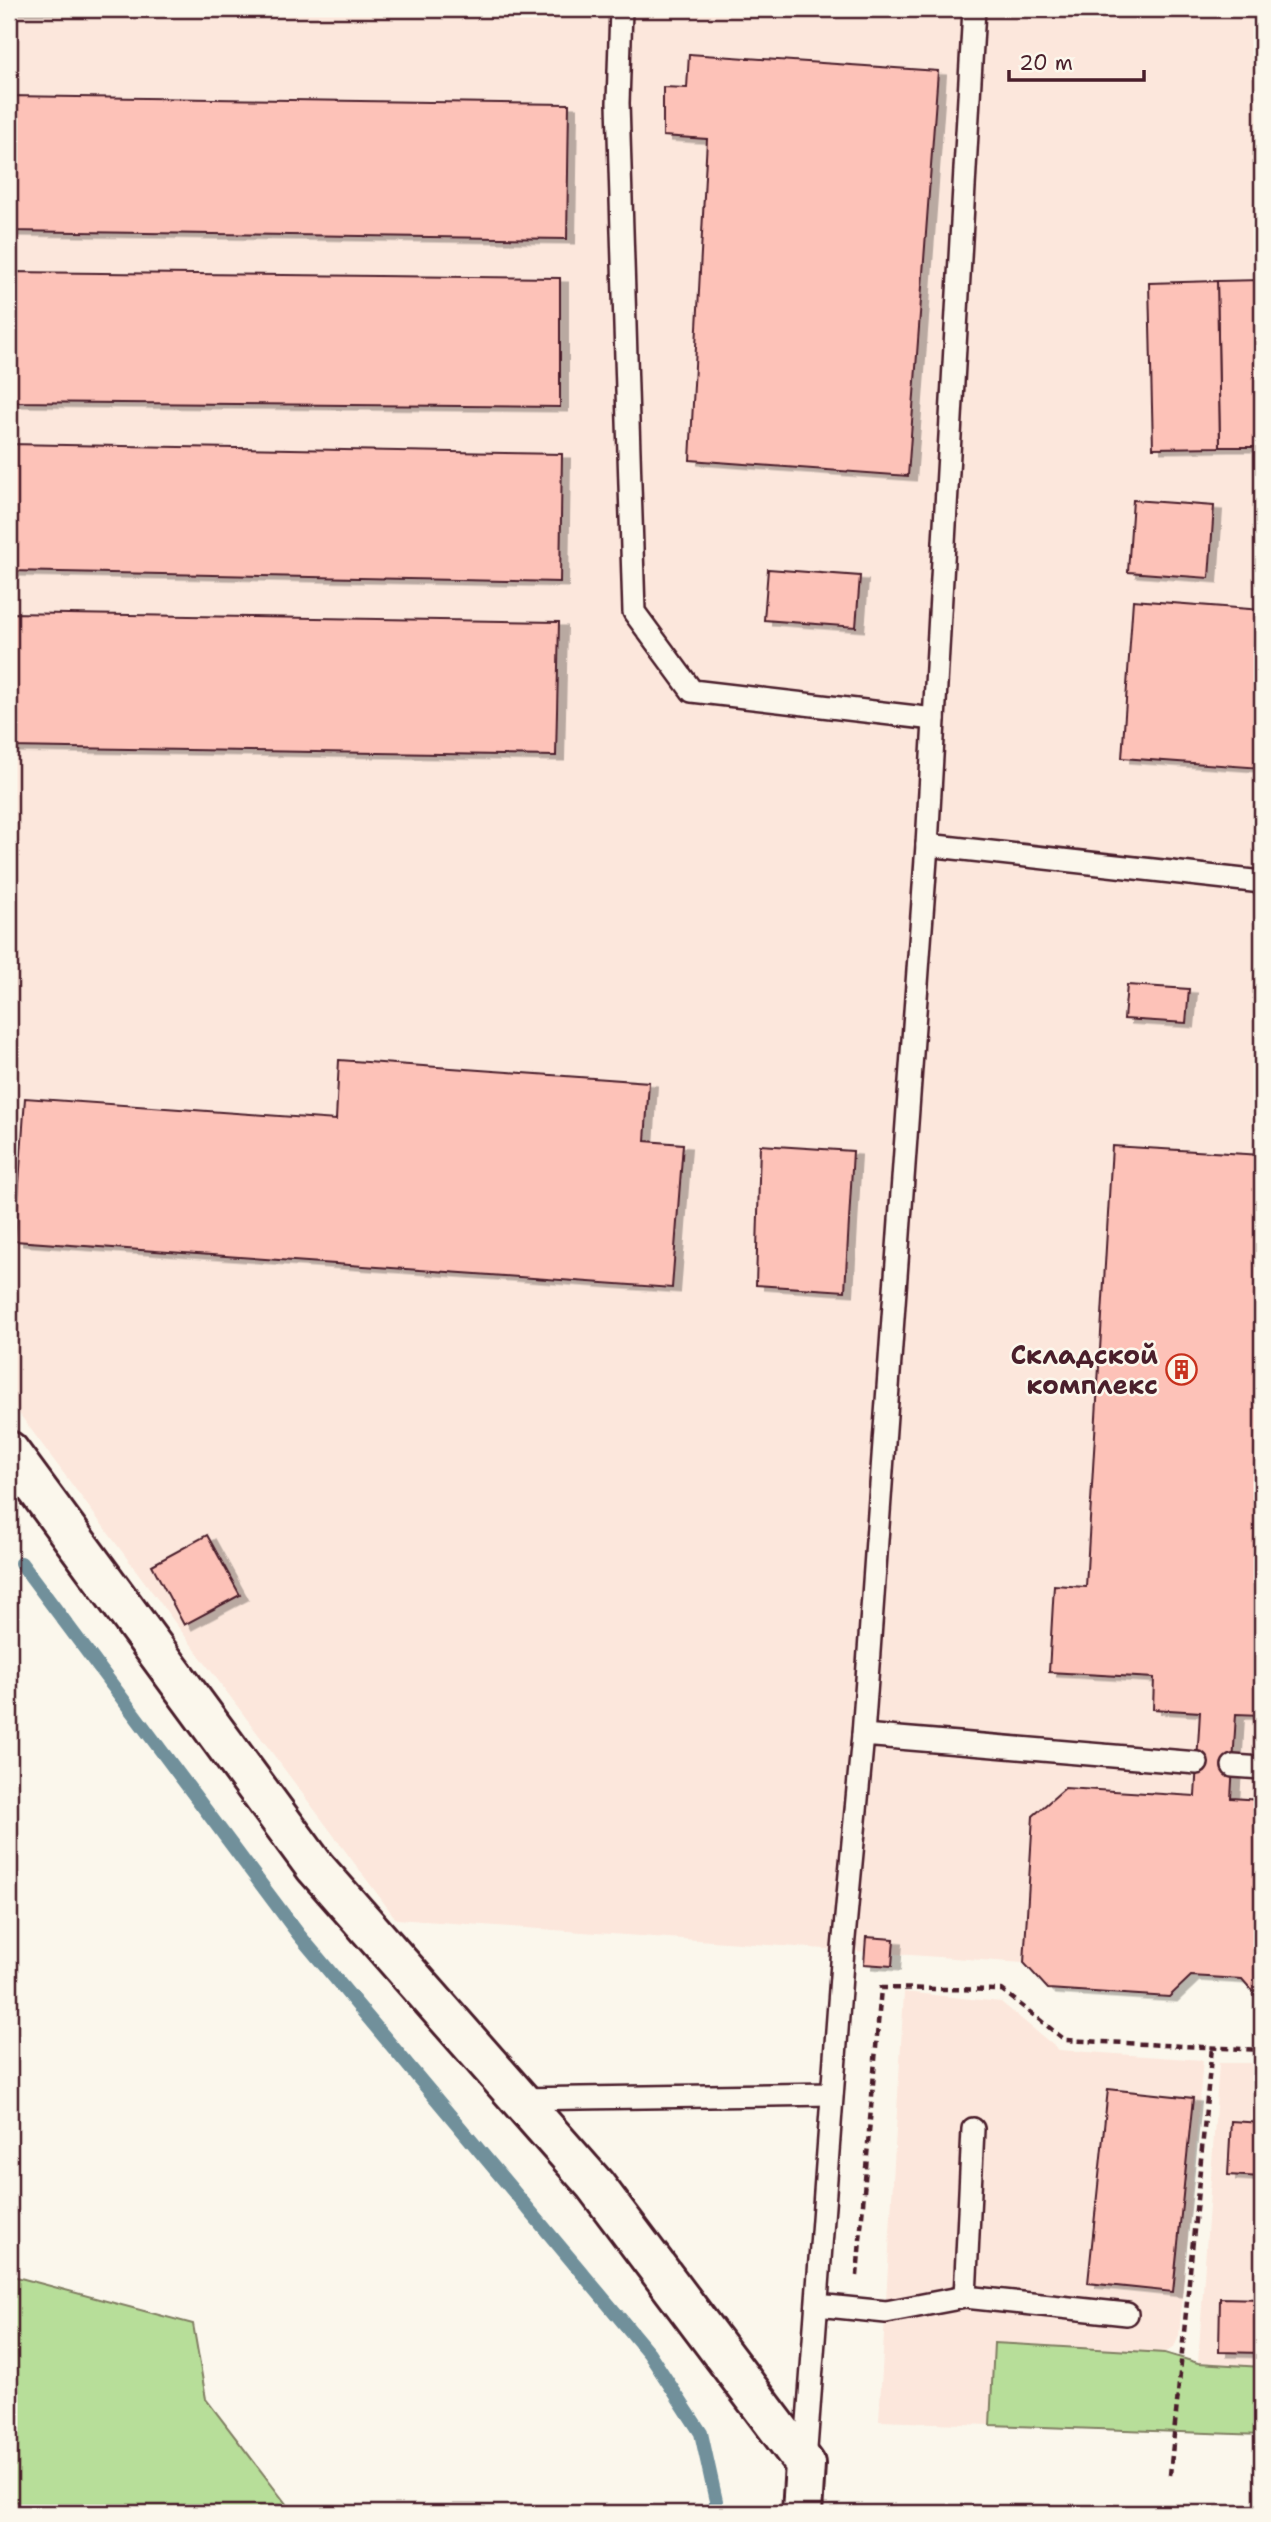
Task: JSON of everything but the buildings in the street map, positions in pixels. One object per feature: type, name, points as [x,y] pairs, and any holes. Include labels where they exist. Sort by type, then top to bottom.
[{"type":"street","points":[[12,1463],[314,1867],[595,2185],[805,2464],[802,2513]]},
{"type":"lane","points":[[621,9],[618,103],[634,612],[692,691],[934,719]]},
{"type":"lane","points":[[805,2464],[832,2094],[863,1735],[927,845],[974,9]]},
{"type":"lane","points":[[927,845],[1262,882]]},
{"type":"lane","points":[[863,1735],[1197,1763]]},
{"type":"lane","points":[[1233,1766],[1262,1768]]},
{"type":"lane","points":[[518,2099],[832,2094]]},
{"type":"lane","points":[[965,2297],[973,2129]]},
{"type":"lane","points":[[817,2305],[886,2312],[965,2297],[1127,2314]]},
{"type":"path","points":[[855,2309],[881,1987],[1002,1990],[1065,2040],[1262,2050]]},
{"type":"path","points":[[1170,2475],[1212,2047]]},
{"type":"shaded area","points":[[9,9],[1262,9],[1262,2002],[1242,1979],[1192,1977],[1169,1997],[1048,1989],[1024,1963],[396,1919],[9,1400]]},
{"type":"shaded area","points":[[904,1992],[1001,2002],[1059,2050],[1203,2060],[1179,2336],[1174,2347],[1165,2353],[994,2343],[990,2425],[879,2421]]},
{"type":"shaded area","points":[[1219,2063],[1262,2063],[1262,2367],[1198,2363]]},
{"type":"green space","points":[[9,2275],[193,2324],[206,2399],[293,2513],[9,2513]]},
{"type":"green space","points":[[994,2343],[1165,2353],[1198,2363],[1262,2367],[1262,2435],[990,2425]]},
{"type":"waterway","points":[[21,1563],[299,1935],[649,2353],[701,2433],[716,2501],[715,2513]]},
{"type":"place","name":"Складской комплекс","points":[[1181,1370]]}]
